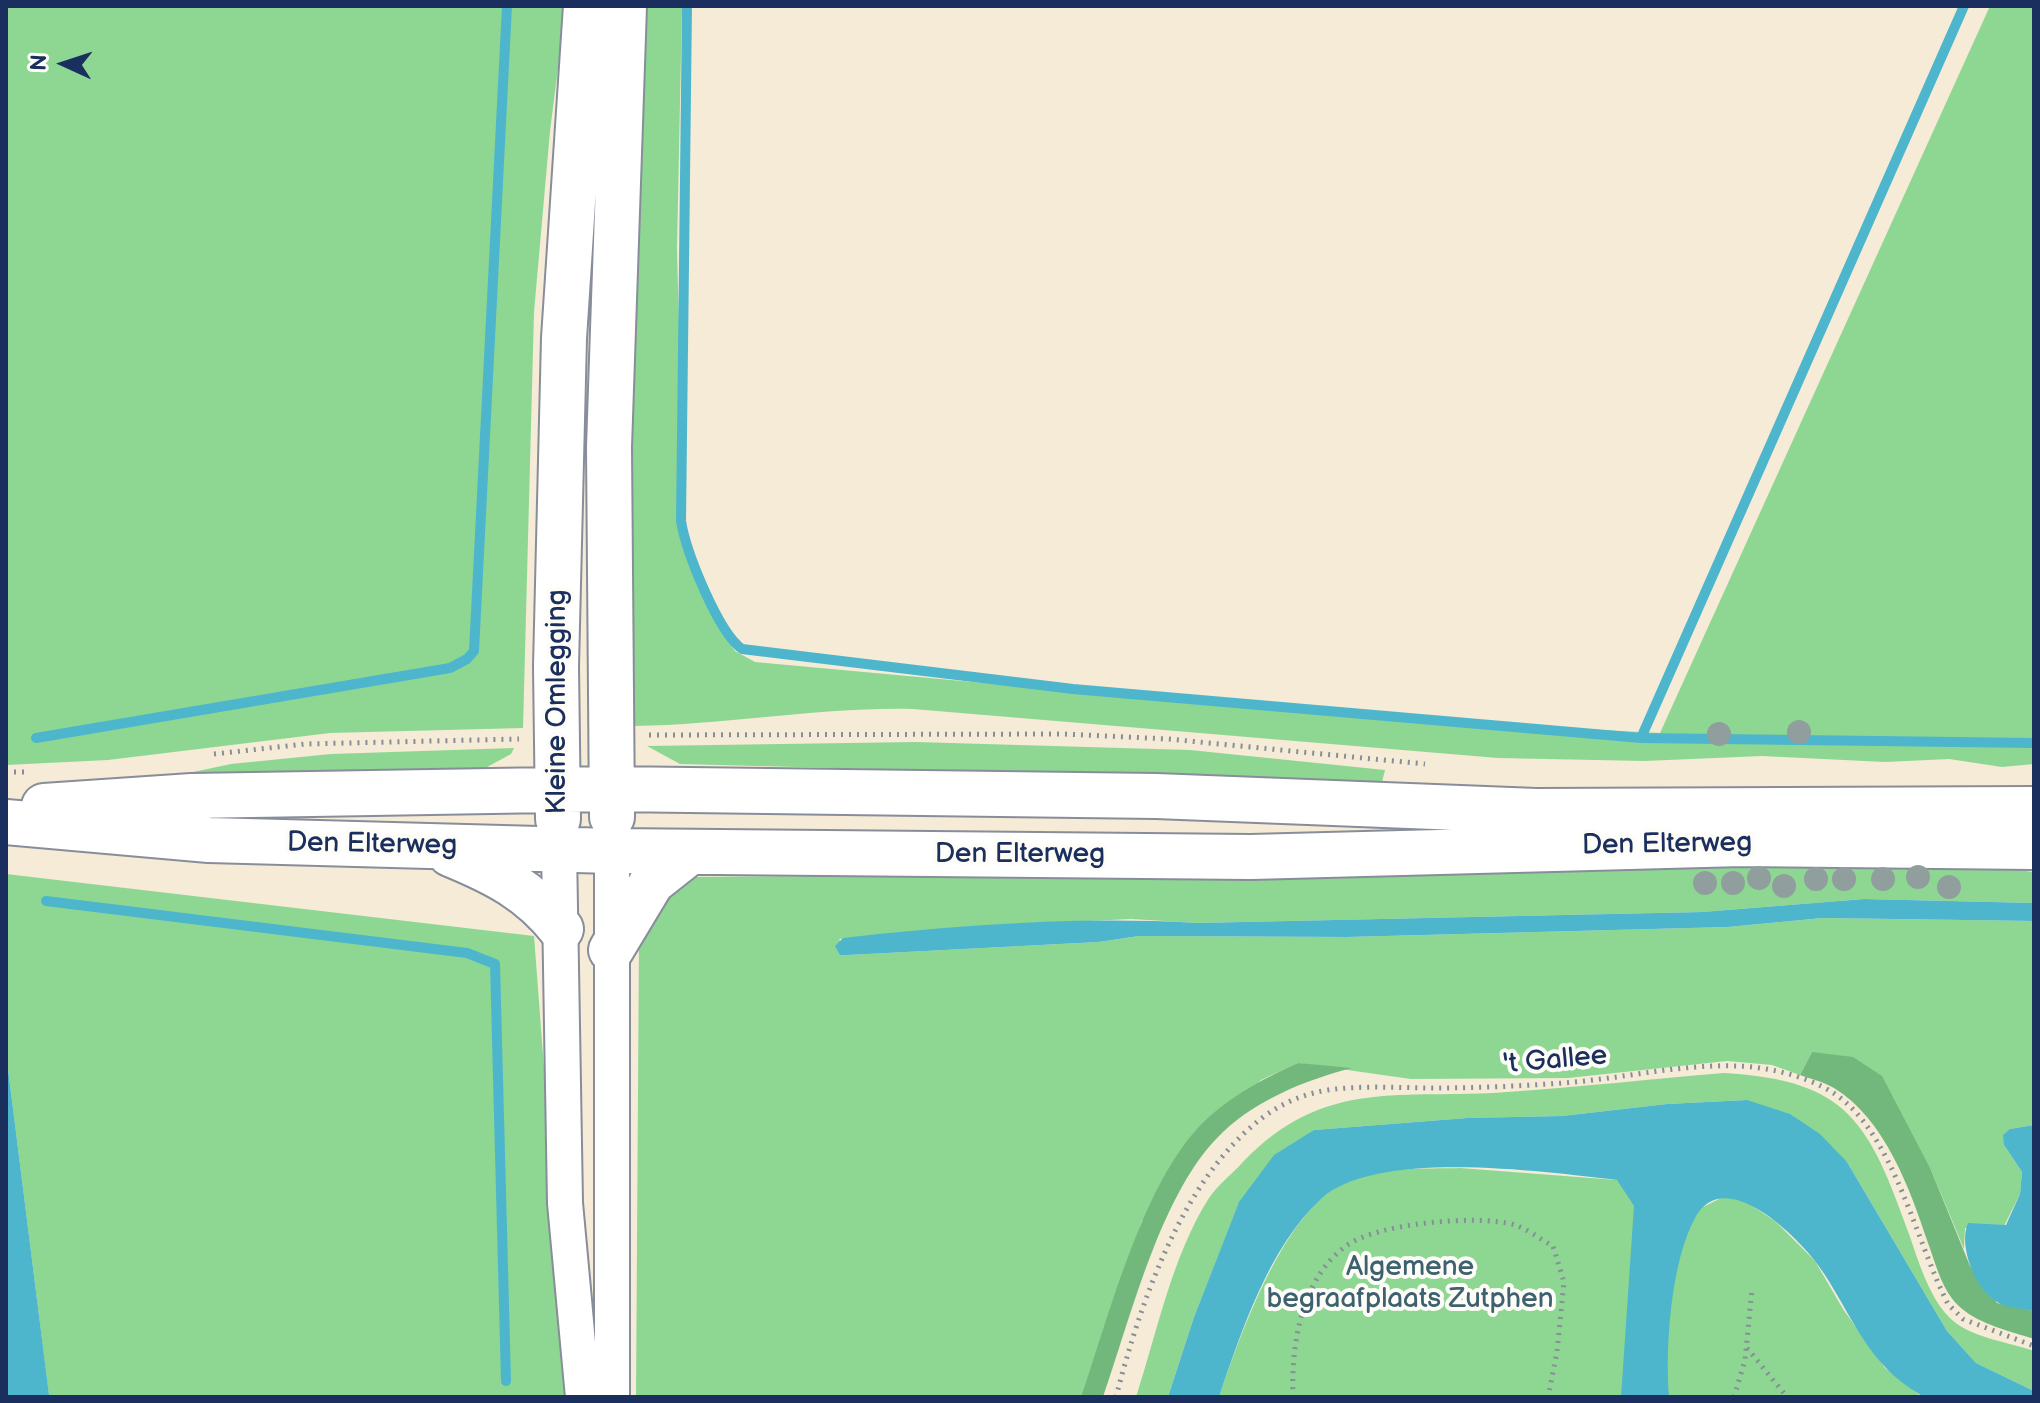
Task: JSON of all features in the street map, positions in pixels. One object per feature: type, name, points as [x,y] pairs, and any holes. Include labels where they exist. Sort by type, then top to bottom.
[{"type":"main road","name":"Kleine Omlegging","points":[[559,849],[556,706],[564,338],[586,6]]},
{"type":"main road","name":"Kleine Omlegging","points":[[612,851],[609,447],[624,6]]},
{"type":"main road","points":[[486,791],[537,741],[556,706]]},
{"type":"main road","points":[[613,735],[661,776],[690,791]]},
{"type":"main road","name":"Den Elterweg","points":[[6,810],[192,796],[611,789],[1156,796],[1536,811],[2034,809]]},
{"type":"main road","name":"Den Elterweg","points":[[6,822],[209,840],[690,852],[1251,857],[1742,844],[2034,847]]},
{"type":"main road","points":[[430,846],[521,888],[541,905],[561,929]]},
{"type":"main road","points":[[611,950],[652,882],[690,852]]},
{"type":"street","name":"Kleine Omlegging","points":[[559,849],[565,1203],[583,1397]]},
{"type":"street","name":"Kleine Omlegging","points":[[612,851],[612,1397]]},
{"type":"path","points":[[681,734],[1064,734],[1168,739],[1431,765]]},
{"type":"path","name":"'t Gallee","points":[[1116,1397],[1130,1341],[1149,1290],[1199,1190],[1224,1154],[1279,1106],[1302,1095],[1346,1088],[1566,1083],[1736,1066],[1768,1070],[1816,1084],[1834,1093],[1854,1110],[1876,1141],[1897,1183],[1948,1304],[1976,1325],[2034,1346]]},
{"type":"path","points":[[1293,1397],[1299,1321],[1317,1279],[1347,1245],[1402,1226],[1455,1220],[1515,1225],[1553,1246],[1564,1282],[1557,1352],[1548,1397]]},
{"type":"path","points":[[1734,1397],[1747,1347],[1752,1289]]},
{"type":"path","points":[[1747,1347],[1787,1397]]},
{"type":"green space","points":[[6,6],[566,6],[550,131],[534,312],[523,728],[330,733],[108,760],[6,765]]},
{"type":"green space","points":[[631,6],[682,6],[677,248],[684,531],[726,638],[735,651],[755,662],[1365,718],[1660,733],[1990,6],[2034,6],[2034,764],[2002,767],[1949,759],[1885,762],[1762,756],[1644,761],[1498,758],[913,709],[634,726],[622,702]]},
{"type":"green space","points":[[916,742],[1190,750],[1385,770],[1382,782],[680,764],[647,746]]},
{"type":"green space","points":[[514,748],[511,754],[469,777],[108,790],[231,764],[331,754]]},
{"type":"green space","points":[[1867,852],[2034,872],[2034,903],[1864,899],[1702,912],[1197,923],[1131,919],[1005,925],[839,939],[848,955],[1099,942],[1139,936],[1347,937],[1728,927],[1823,918],[2034,921],[2034,1125],[2010,1129],[2004,1145],[2022,1172],[2020,1194],[2003,1228],[1965,1228],[1964,1249],[1931,1170],[1812,1052],[1800,1075],[1772,1065],[1727,1061],[1568,1078],[1411,1079],[1298,1063],[1261,1080],[1142,1221],[1081,1397],[636,1397],[639,941],[646,920],[687,877],[929,875]]},
{"type":"green space","points":[[6,874],[534,936],[569,1397],[49,1396],[6,1053]]},
{"type":"green space","points":[[1812,1052],[1853,1057],[1882,1076],[1931,1170],[1970,1266],[1997,1303],[2034,1311],[2034,1339],[1977,1319],[1954,1301],[1940,1277],[1904,1178],[1881,1136],[1852,1101],[1830,1086],[1800,1075]]},
{"type":"green space","points":[[1298,1063],[1352,1068],[1317,1078],[1267,1100],[1223,1132],[1201,1157],[1182,1187],[1150,1257],[1103,1397],[1081,1397],[1117,1287],[1166,1173],[1187,1141],[1210,1116],[1252,1086]]},
{"type":"green space","points":[[1724,1073],[1766,1077],[1800,1086],[1827,1098],[1848,1114],[1866,1136],[1881,1163],[1925,1278],[1942,1309],[1966,1329],[2034,1351],[2034,1391],[1976,1363],[1947,1331],[1847,1162],[1747,1100],[1667,1104],[1562,1116],[1467,1118],[1314,1130],[1239,1203],[1194,1317],[1168,1397],[1136,1397],[1175,1270],[1209,1198],[1273,1135],[1304,1116],[1335,1104],[1366,1098],[1507,1092]]},
{"type":"green space","name":"Algemene begraafplaats Zutphen","points":[[1460,1168],[1617,1180],[1699,1209],[1721,1198],[1740,1198],[1775,1221],[1815,1261],[1843,1309],[1885,1368],[1922,1397],[1219,1397],[1268,1275],[1305,1216],[1327,1194],[1350,1180],[1376,1173]]},
{"type":"water","points":[[1864,899],[2034,903],[2034,921],[1823,918],[1728,927],[1347,937],[1139,936],[1099,942],[848,955],[840,955],[835,946],[843,938],[1020,923],[1197,923],[1702,912]]},
{"type":"water","points":[[6,1053],[49,1395],[51,1397],[6,1397]]},
{"type":"water","points":[[1747,1100],[1790,1114],[1820,1134],[1847,1162],[1947,1331],[1976,1363],[2034,1391],[2034,1397],[1955,1398],[1919,1394],[1893,1375],[1875,1356],[1815,1261],[1791,1235],[1758,1209],[1723,1198],[1708,1203],[1695,1218],[1680,1258],[1669,1330],[1669,1397],[1621,1397],[1634,1206],[1617,1180],[1463,1167],[1380,1173],[1346,1183],[1321,1199],[1286,1241],[1272,1266],[1247,1318],[1219,1397],[1168,1397],[1194,1317],[1239,1202],[1274,1155],[1314,1130],[1467,1118],[1562,1116],[1667,1104]]},
{"type":"water","points":[[2034,1125],[2034,1311],[2005,1306],[1982,1288],[1970,1266],[1965,1232],[1968,1223],[2006,1225],[2020,1194],[2022,1172],[2004,1145],[2003,1135],[2010,1129]]},
{"type":"waterway","points":[[36,738],[450,668],[467,659],[474,651],[507,6]]},
{"type":"waterway","points":[[687,6],[681,521],[689,552],[713,609],[742,649],[1073,689],[1641,738],[2034,743]]},
{"type":"waterway","points":[[1641,738],[1964,6]]},
{"type":"waterway","points":[[46,901],[467,953],[495,964],[506,1381]]}]
